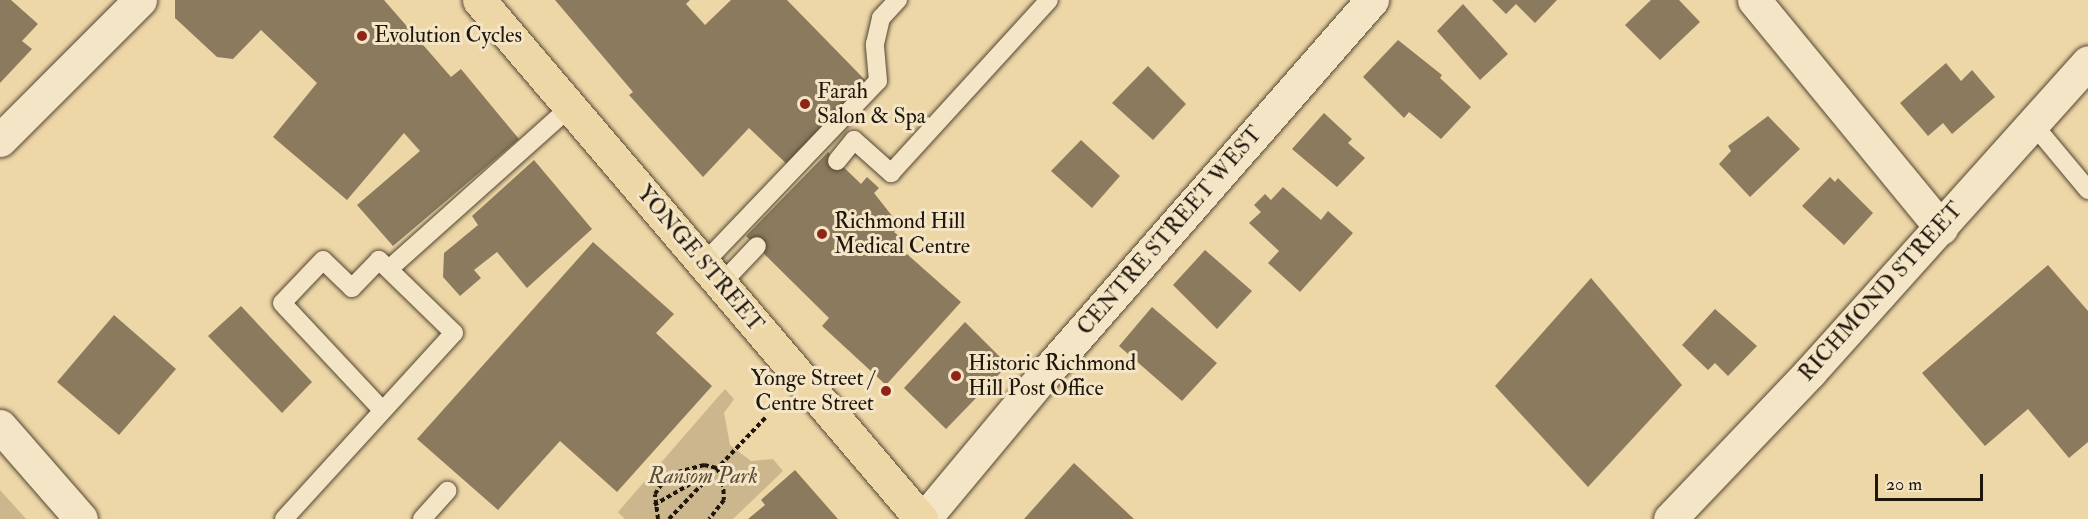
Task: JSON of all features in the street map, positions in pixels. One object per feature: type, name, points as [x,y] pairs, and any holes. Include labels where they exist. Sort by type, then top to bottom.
[{"type":"main road","name":"YONGE STREET","points":[[479,0],[923,519]]},
{"type":"street","points":[[0,140],[140,0]]},
{"type":"street","name":"CENTRE STREET WEST","points":[[923,519],[1048,370],[1372,0]]},
{"type":"street","points":[[1754,0],[1941,228]]},
{"type":"street","name":"RICHMOND STREET","points":[[1670,519],[1941,228],[2088,62]]},
{"type":"street","points":[[0,426],[81,519]]},
{"type":"lane","points":[[712,274],[878,81],[874,44],[881,18],[898,0]]},
{"type":"lane","points":[[837,161],[854,140],[891,173],[1049,0]]},
{"type":"lane","points":[[389,269],[570,106]]},
{"type":"lane","points":[[2033,124],[2088,190]]},
{"type":"lane","points":[[712,274],[757,246]]},
{"type":"lane","points":[[284,519],[454,333],[379,260],[352,288],[323,260],[282,303],[382,410]]},
{"type":"lane","points":[[422,519],[447,491]]},
{"type":"path","points":[[669,519],[766,417]]},
{"type":"path","points":[[658,519],[654,505],[661,485],[678,472],[704,465],[717,468]]},
{"type":"path","points":[[654,505],[717,468]]},
{"type":"path","points":[[709,519],[724,500],[717,468]]},
{"type":"green space","name":"Ransom Park","points":[[725,389],[734,399],[724,413],[730,445],[751,461],[773,459],[783,471],[733,519],[625,519],[618,512]]},
{"type":"green space","points":[[0,490],[26,519],[0,519]]},
{"type":"building","points":[[0,0],[11,0],[38,24],[22,41],[32,49],[0,83]]},
{"type":"building","points":[[175,0],[384,0],[451,77],[461,69],[519,139],[393,246],[357,205],[420,151],[404,133],[347,200],[273,137],[317,83],[261,30],[233,59],[217,57],[175,18]]},
{"type":"building","points":[[555,0],[690,0],[686,4],[705,25],[731,0],[787,0],[869,84],[791,168],[749,128],[703,177],[629,95],[633,92]]},
{"type":"building","points":[[1492,0],[1557,0],[1535,23],[1516,4],[1506,14]]},
{"type":"building","points":[[1651,0],[1679,0],[1700,22],[1660,60],[1625,25]]},
{"type":"building","points":[[1463,4],[1508,54],[1480,80],[1437,31]]},
{"type":"building","points":[[1398,40],[1442,75],[1440,78],[1471,107],[1441,139],[1409,112],[1404,118],[1363,77]]},
{"type":"building","points":[[1946,63],[1961,81],[1972,70],[1995,97],[1952,134],[1943,123],[1928,136],[1900,103]]},
{"type":"building","points":[[1148,66],[1186,104],[1153,140],[1112,103]]},
{"type":"building","points":[[1324,113],[1352,139],[1348,143],[1365,158],[1337,187],[1292,149]]},
{"type":"building","points":[[1768,116],[1800,149],[1750,197],[1719,164],[1731,151],[1728,146]]},
{"type":"building","points":[[1081,140],[1120,176],[1092,208],[1051,171]]},
{"type":"building","points":[[828,152],[861,184],[867,177],[879,188],[874,193],[900,226],[894,232],[905,241],[899,247],[961,302],[886,385],[822,326],[829,318],[746,236]]},
{"type":"building","points":[[534,160],[592,229],[527,288],[497,252],[474,270],[481,278],[460,296],[443,277],[444,253],[478,225],[472,216]]},
{"type":"building","points":[[1830,177],[1835,182],[1838,178],[1873,213],[1844,245],[1802,206]]},
{"type":"building","points":[[1283,187],[1321,220],[1328,211],[1353,233],[1300,292],[1268,263],[1279,251],[1249,223],[1261,212],[1254,205],[1265,194],[1271,200]]},
{"type":"building","points":[[593,242],[674,314],[656,333],[712,386],[617,492],[560,441],[498,510],[417,439]]},
{"type":"building","points":[[1205,250],[1252,291],[1217,329],[1173,285]]},
{"type":"building","points":[[2048,265],[2088,311],[2088,442],[2069,458],[2028,409],[1985,446],[1922,373]]},
{"type":"building","points":[[1591,278],[1682,385],[1588,487],[1495,386]]},
{"type":"building","points":[[241,306],[312,382],[282,413],[208,336]]},
{"type":"building","points":[[1152,307],[1217,363],[1182,401],[1119,346]]},
{"type":"building","points":[[1715,309],[1757,346],[1728,376],[1715,363],[1708,370],[1682,345]]},
{"type":"building","points":[[114,315],[176,369],[119,435],[57,382]]},
{"type":"building","name":"Historic Richmond Hill Post Office","points":[[965,322],[1008,365],[946,429],[904,388]]},
{"type":"building","points":[[1074,463],[1134,519],[1024,519]]},
{"type":"building","points":[[795,470],[838,519],[748,519],[765,505],[761,500]]},
{"type":"place","name":"Evolution Cycles","points":[[362,36]]},
{"type":"place","name":"Farah Salon & Spa","points":[[805,104]]},
{"type":"place","name":"Richmond Hill Medical Centre","points":[[822,234]]},
{"type":"place","name":"Historic Richmond Hill Post Office","points":[[956,376]]},
{"type":"place","name":"Yonge Street / Centre Street","points":[[886,391]]}]
